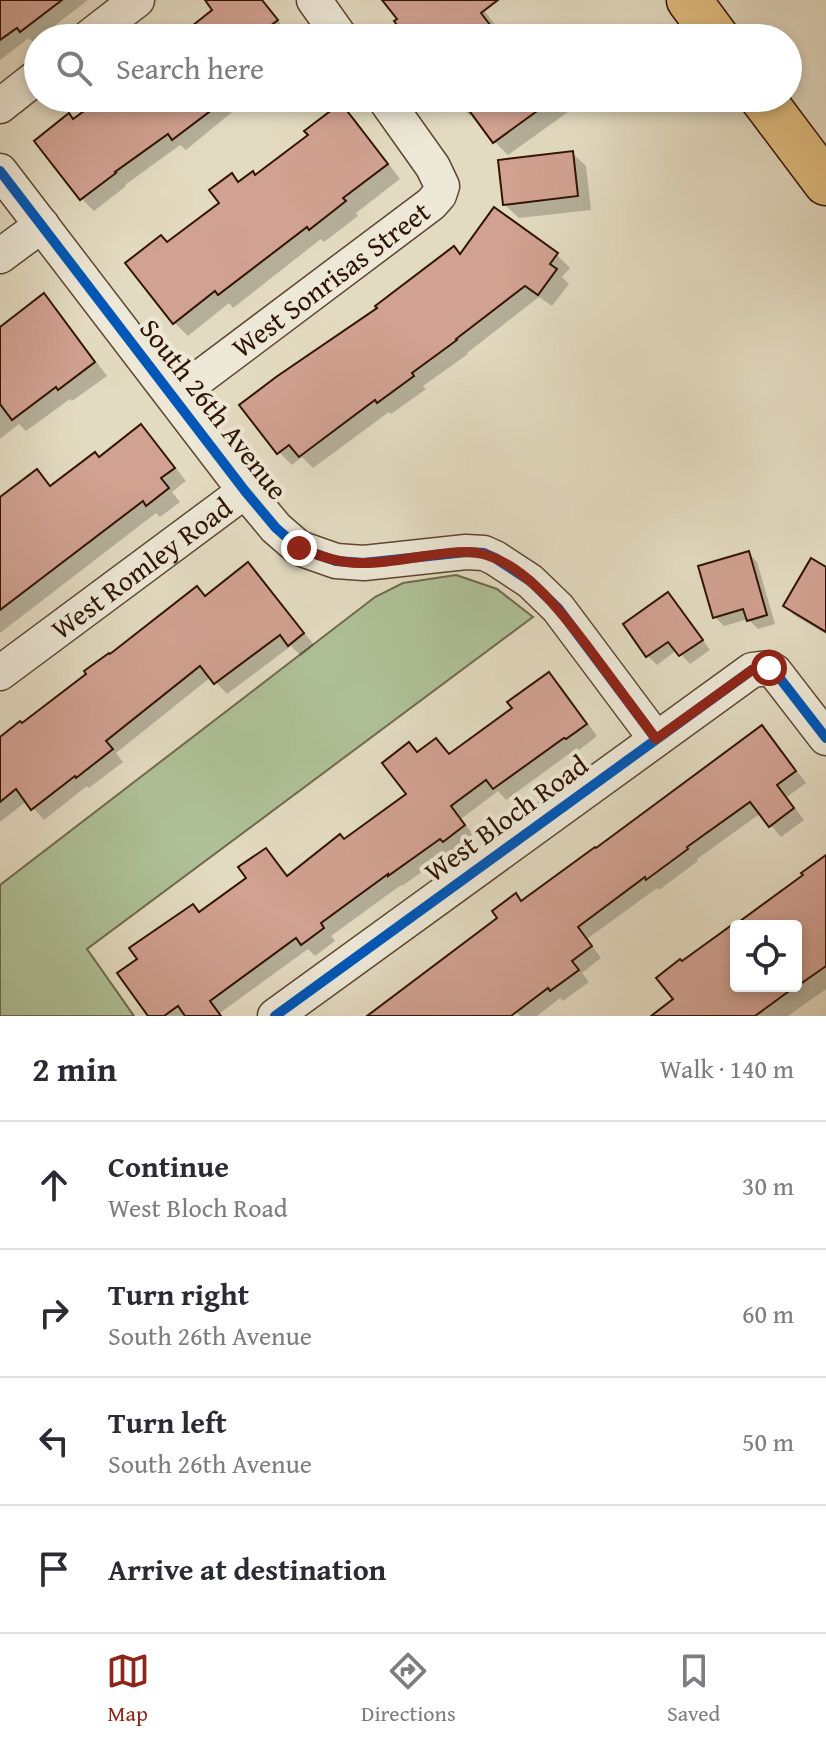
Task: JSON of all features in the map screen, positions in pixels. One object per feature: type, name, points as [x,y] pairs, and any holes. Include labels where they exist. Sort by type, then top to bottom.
[{"type":"main road","points":[[689,0],[707,24]]},
{"type":"main road","points":[[773,112],[826,183]]},
{"type":"street","points":[[106,24],[137,0]]},
{"type":"street","points":[[314,0],[331,24]]},
{"type":"street","points":[[0,106],[24,87]]},
{"type":"street","name":"West Sonrisas Street","points":[[174,397],[439,195],[442,186],[433,167],[394,112]]},
{"type":"street","name":"South 26th Avenue","points":[[0,171],[245,491],[276,528],[299,548],[336,561],[364,563],[466,552],[484,553],[495,558],[530,581],[558,608],[656,739]]},
{"type":"street","points":[[0,256],[42,225]]},
{"type":"street","name":"West Romley Road","points":[[0,673],[245,491]]},
{"type":"street","name":"West Bloch Road","points":[[275,1016],[752,670],[769,668],[782,678],[826,738]]},
{"type":"green space","points":[[456,575],[497,589],[533,617],[87,949],[134,1016],[0,1016],[0,885],[375,597],[403,583]]},
{"type":"building","points":[[0,0],[62,0],[30,24],[24,24],[20,32],[17,28],[0,40]]},
{"type":"building","points":[[205,0],[262,0],[278,20],[273,24],[194,24],[212,10]]},
{"type":"building","points":[[382,0],[498,0],[481,13],[489,24],[396,24],[394,21],[397,19]]},
{"type":"building","points":[[83,112],[209,112],[172,140],[168,134],[80,200],[34,141],[69,113],[73,119]]},
{"type":"building","points":[[329,112],[348,112],[388,164],[343,198],[346,201],[309,230],[307,227],[218,295],[215,291],[173,324],[125,263],[161,235],[167,242],[219,203],[209,190],[232,173],[238,182],[253,171],[255,175],[308,135],[304,131]]},
{"type":"building","points":[[470,112],[536,112],[493,143]]},
{"type":"building","points":[[573,151],[578,196],[503,205],[498,160]]},
{"type":"building","points":[[494,207],[558,253],[550,264],[557,269],[538,295],[525,286],[412,373],[414,376],[377,403],[375,400],[299,457],[289,445],[277,454],[239,405],[377,308],[375,306],[454,246],[460,254]]},
{"type":"building","points":[[44,293],[95,362],[12,420],[0,404],[0,327]]},
{"type":"building","points":[[141,424],[175,468],[161,478],[169,488],[146,506],[143,501],[0,610],[0,497],[37,469],[50,486],[95,452],[99,457]]},
{"type":"building","points":[[749,551],[767,615],[747,621],[743,609],[713,618],[698,566]]},
{"type":"building","points":[[811,558],[826,567],[826,632],[783,606]]},
{"type":"building","points":[[248,562],[304,633],[288,646],[280,635],[214,684],[200,666],[106,741],[113,749],[31,810],[16,789],[0,802],[0,737],[197,586],[205,596]]},
{"type":"building","points":[[668,592],[703,640],[679,656],[668,642],[646,657],[623,624]]},
{"type":"building","points":[[549,672],[587,724],[493,789],[486,780],[451,806],[465,825],[443,842],[440,839],[388,874],[321,923],[324,928],[301,945],[296,938],[210,1001],[221,1016],[185,1016],[178,1006],[164,1016],[148,1016],[117,973],[137,959],[129,948],[193,904],[199,912],[246,878],[238,867],[266,848],[287,876],[340,834],[344,839],[406,794],[382,763],[409,742],[417,752],[436,738],[449,754],[512,708],[507,702]]},
{"type":"building","points":[[762,725],[796,771],[777,785],[794,808],[769,827],[750,802],[578,927],[592,946],[572,961],[579,970],[550,991],[548,988],[511,1016],[367,1016],[497,918],[492,911],[516,893],[521,901]]},
{"type":"building","points":[[826,855],[826,966],[802,983],[802,920],[741,920]]},
{"type":"building","points":[[730,926],[730,992],[788,992],[755,1016],[651,1016],[673,999],[656,978],[680,959],[682,961]]},
{"type":"cycle path","points":[[0,171],[245,491],[276,528],[299,548],[336,561],[364,563],[466,552],[484,553],[495,558],[530,581],[558,608],[656,739]]},
{"type":"cycle path","points":[[275,1016],[752,670],[769,668],[775,672],[826,738]]},
{"type":"route","points":[[299,548],[336,561],[364,563],[466,552],[484,553],[495,558],[530,581],[558,608],[656,739],[752,670],[769,668]]}]
